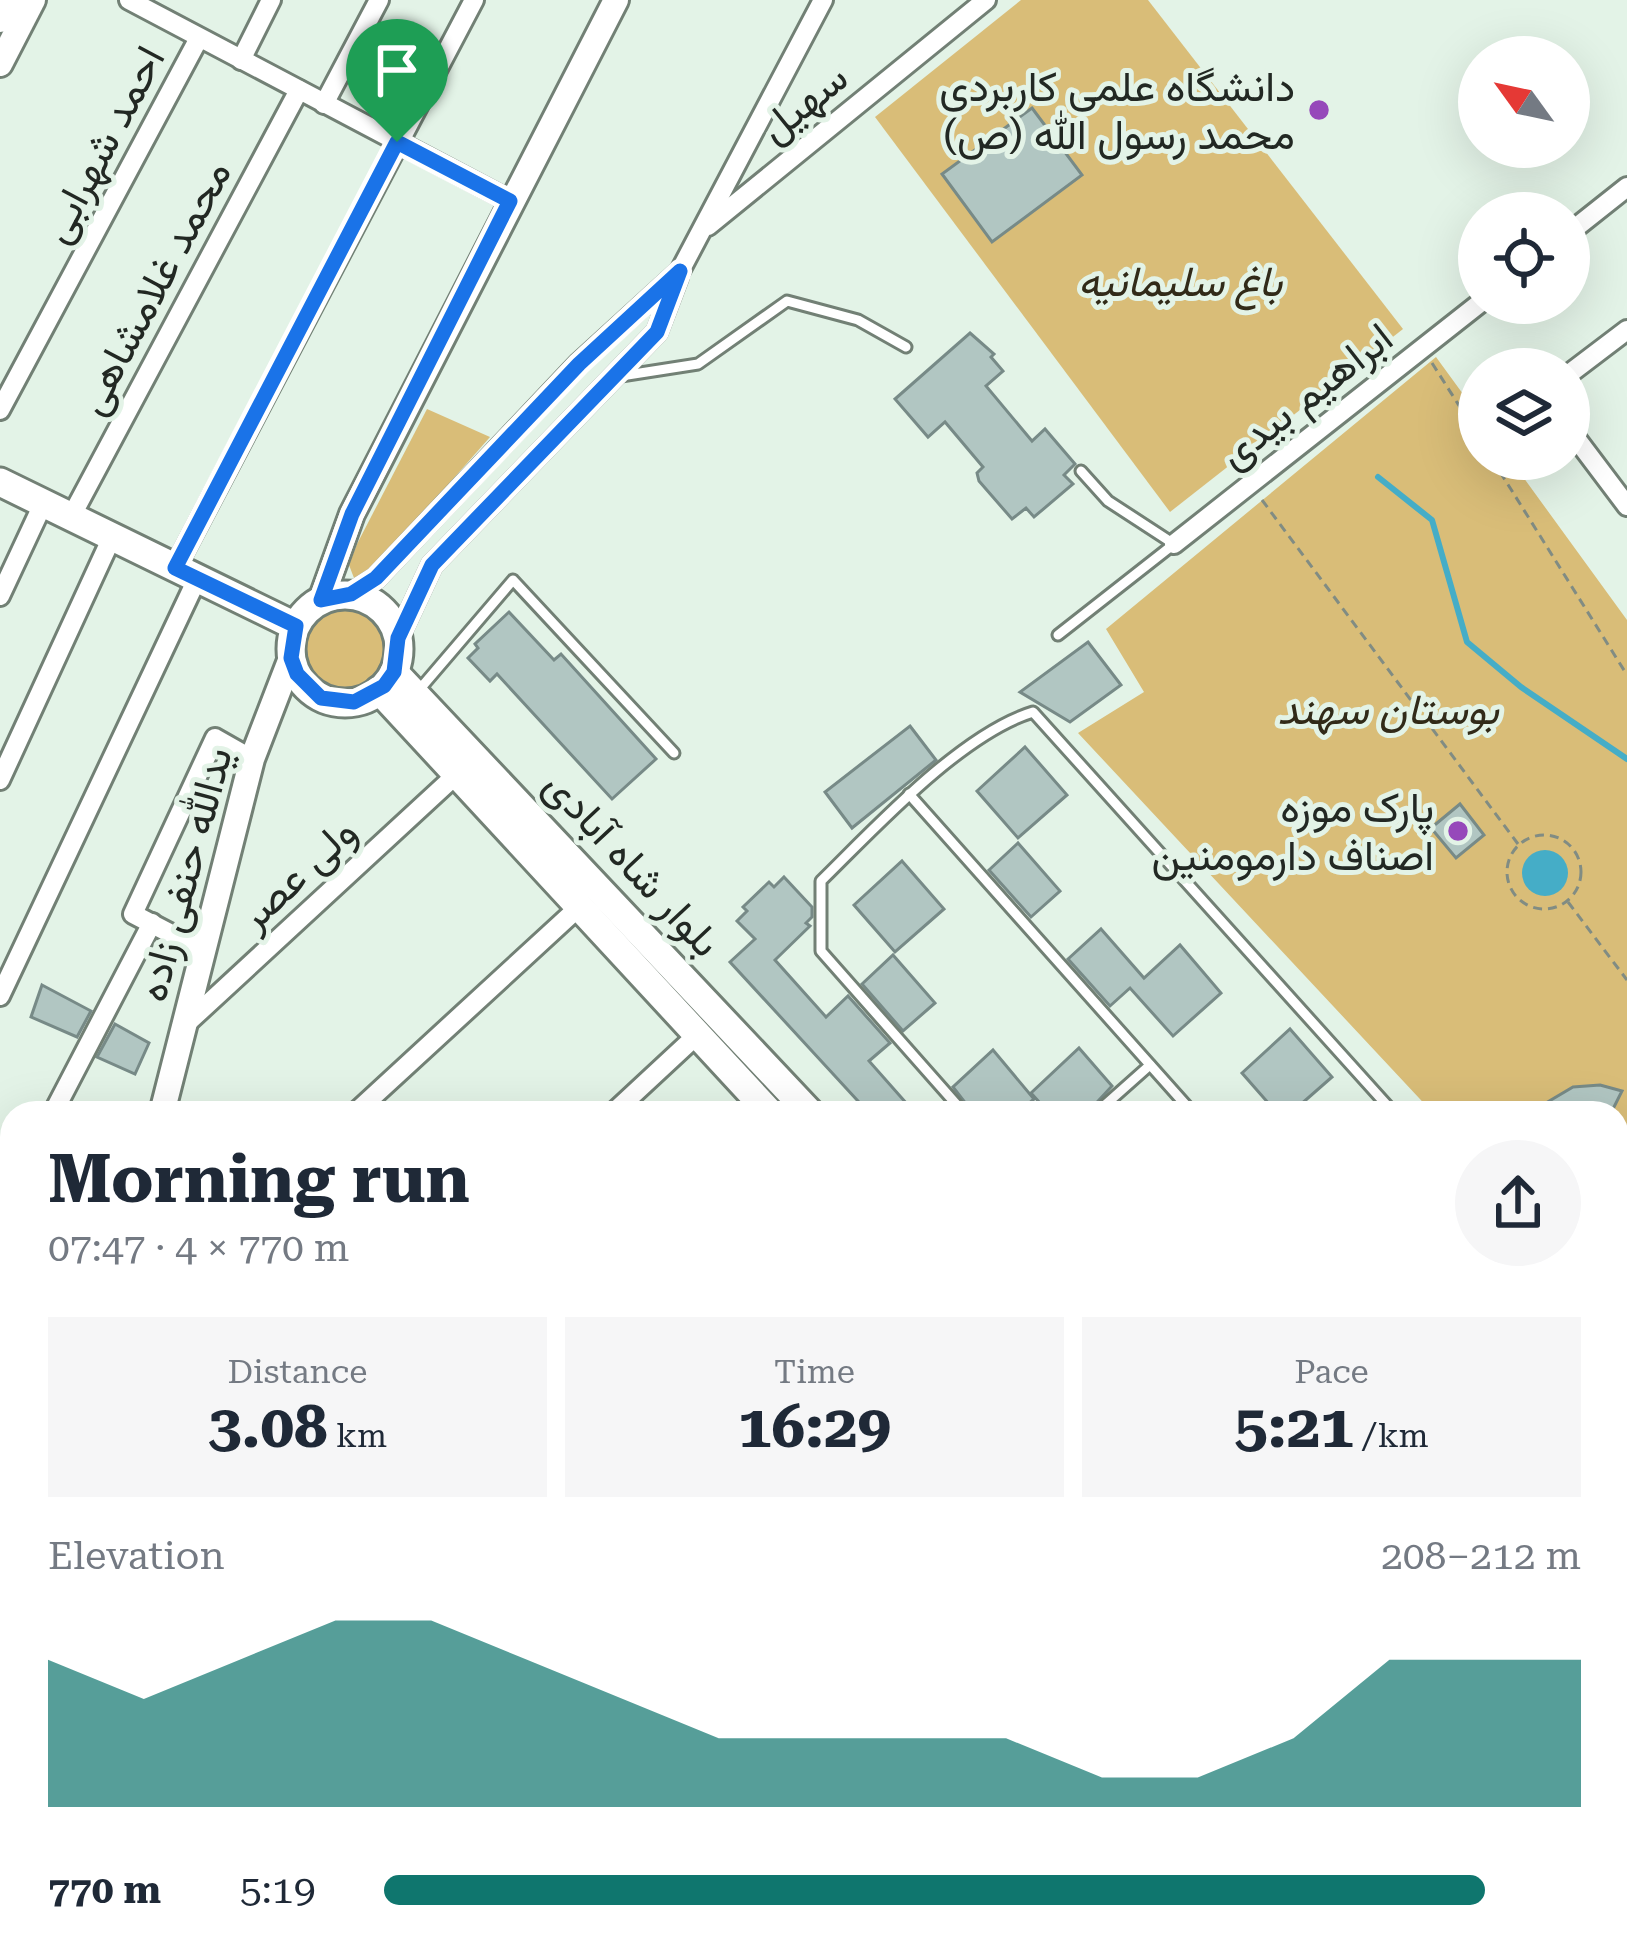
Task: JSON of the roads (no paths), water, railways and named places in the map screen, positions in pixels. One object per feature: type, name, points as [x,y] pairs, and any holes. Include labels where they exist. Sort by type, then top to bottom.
[{"type":"main road","points":[[0,482],[296,626]]},
{"type":"main road","points":[[351,594],[382,608],[398,638],[386,681],[354,702],[321,698],[307,688],[291,658],[296,626],[321,600],[351,594]]},
{"type":"main road","name":"بلوار شاه آبادی","points":[[386,681],[416,694],[799,1101]]},
{"type":"main road","name":"بلوار شاه آبادی","points":[[386,681],[457,774],[759,1101]]},
{"type":"street","points":[[0,20],[10,0]]},
{"type":"street","points":[[0,64],[33,0]]},
{"type":"street","points":[[129,0],[510,201]]},
{"type":"street","points":[[162,19],[172,0]]},
{"type":"street","points":[[241,60],[271,0]]},
{"type":"street","points":[[324,104],[380,0]]},
{"type":"street","points":[[0,996],[186,573],[397,142],[475,0]]},
{"type":"street","points":[[321,600],[352,514],[616,0]]},
{"type":"street","points":[[700,232],[823,0]]},
{"type":"street","name":"سهیل","points":[[398,638],[432,565],[657,332],[700,232],[986,0]]},
{"type":"street","name":"احمد شهرابی","points":[[0,410],[199,38]]},
{"type":"street","name":"محمد غلامشاهی","points":[[71,517],[298,90]]},
{"type":"street","points":[[1590,216],[1627,187]]},
{"type":"street","name":"سهیل","points":[[351,594],[376,578],[579,364],[680,271]]},
{"type":"street","name":"ابراهیم بیدی","points":[[1174,544],[1458,320]]},
{"type":"street","points":[[1590,358],[1627,330]]},
{"type":"street","points":[[1590,457],[1627,506]]},
{"type":"street","points":[[0,596],[43,503]]},
{"type":"street","points":[[0,780],[112,537]]},
{"type":"street","name":"یدالله حنفی زاده","points":[[165,1101],[252,759],[291,658]]},
{"type":"street","points":[[204,951],[133,914],[215,738],[252,759]]},
{"type":"street","name":"ولی عصر","points":[[186,1024],[457,774]]},
{"type":"street","points":[[368,1101],[579,907]]},
{"type":"street","points":[[59,1101],[152,923]]},
{"type":"street","points":[[626,1101],[697,1035]]},
{"type":"lane","points":[[610,378],[698,364],[787,301],[858,320],[906,347]]},
{"type":"lane","points":[[1058,634],[1174,544],[1108,501],[1081,471]]},
{"type":"lane","points":[[416,694],[514,580],[674,753]]},
{"type":"lane","points":[[953,1101],[821,951],[821,881],[909,794],[1010,719],[1033,712],[1383,1101]]},
{"type":"lane","points":[[909,794],[1182,1101]]},
{"type":"lane","points":[[1110,1101],[1150,1065]]},
{"type":"water","points":[[1545,850],[1561,857],[1568,873],[1561,889],[1545,896],[1529,889],[1522,873],[1529,857]]},
{"type":"waterway","points":[[1378,477],[1432,520],[1467,642],[1521,687],[1627,759]]},
{"type":"place","name":"دانشگاه علمی کاربردی محمد رسول الله (ص)","points":[[1319,110]]},
{"type":"place","name":"پارک موزه اصناف دارمومنین","points":[[1458,831]]},
{"type":"park label","name":"باغ سلیمانیه","points":[[1180,281]]},
{"type":"park label","name":"بوستان سهند","points":[[1388,709]]}]
